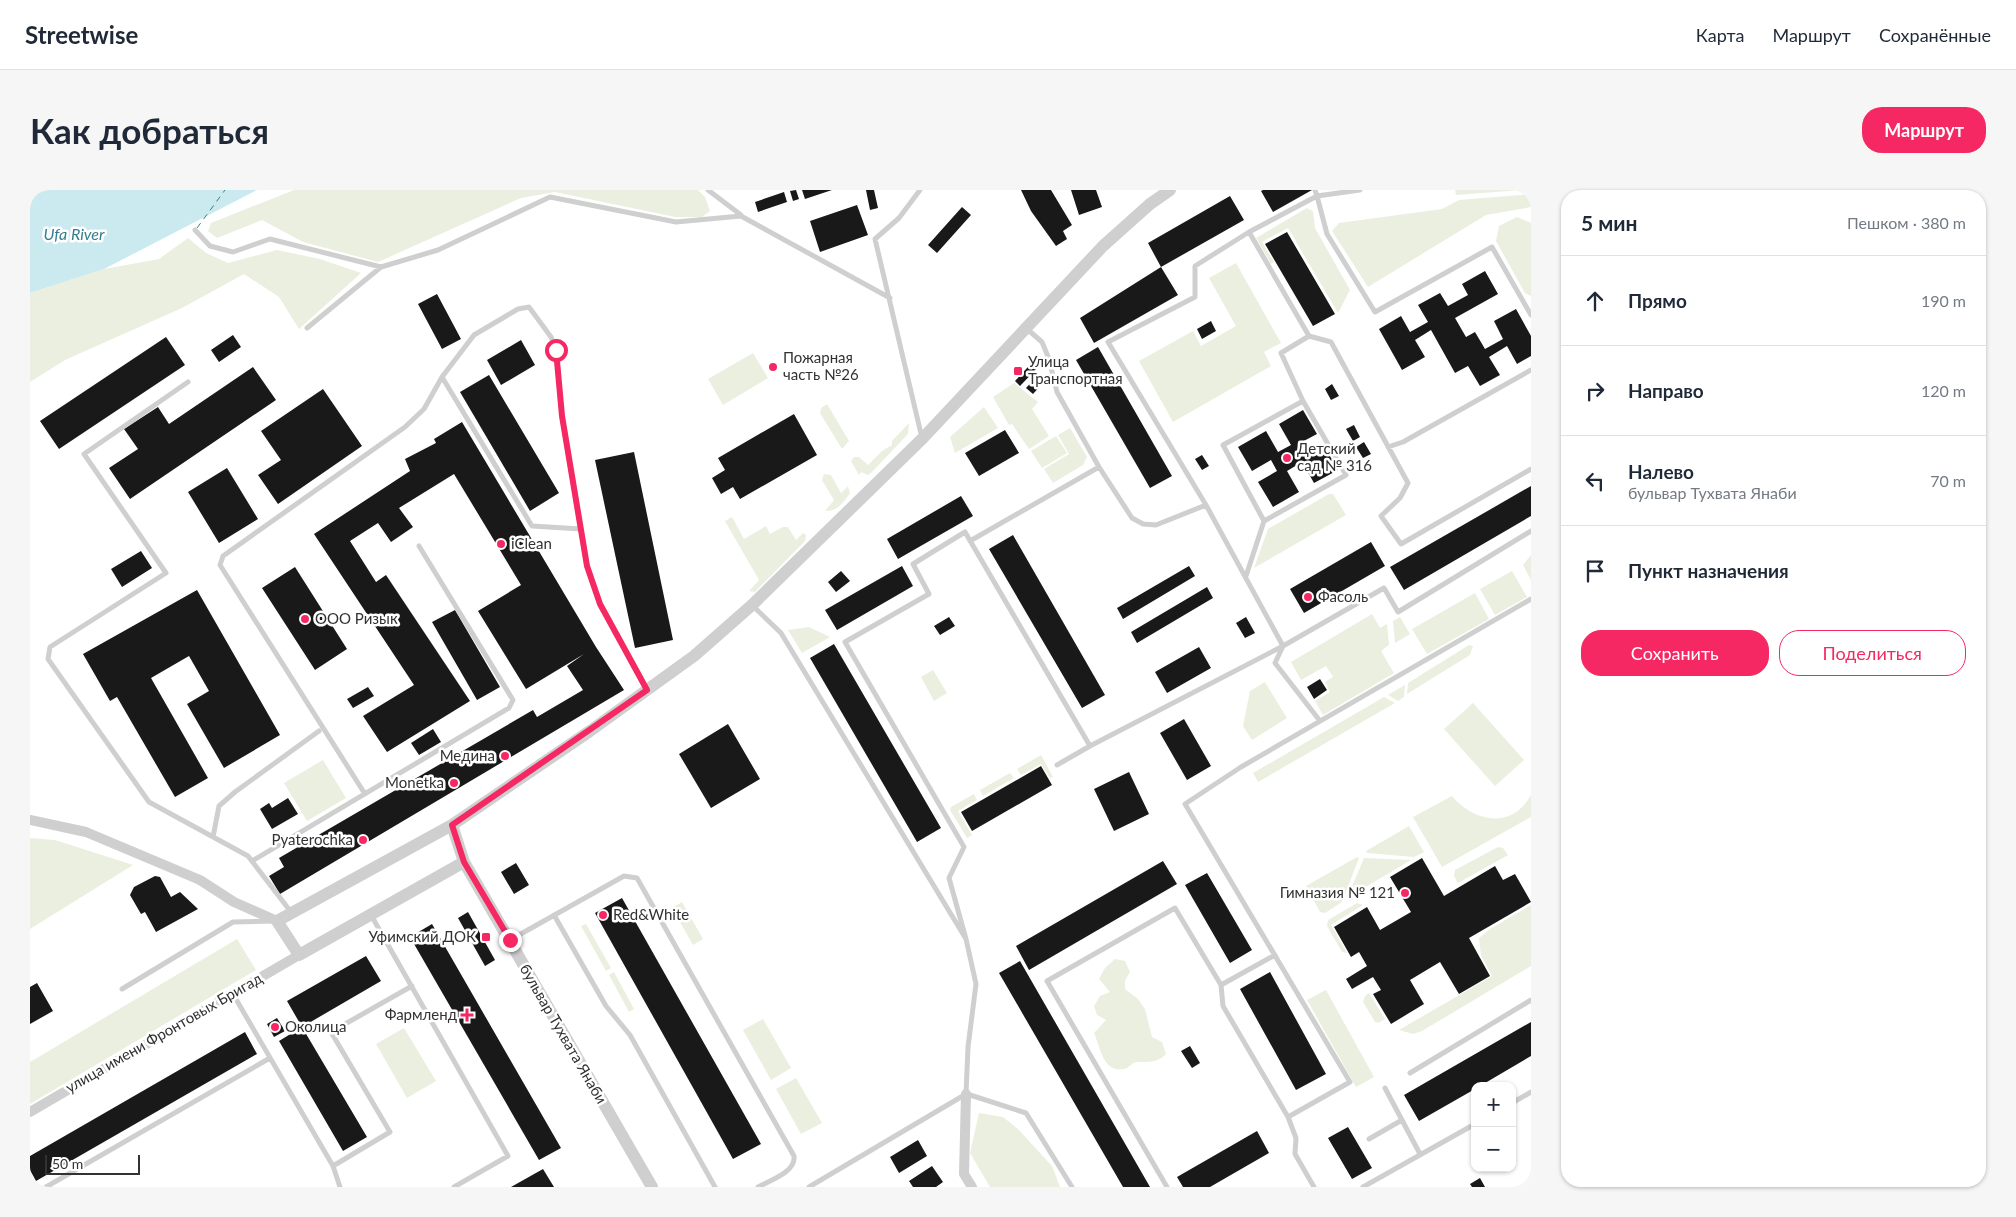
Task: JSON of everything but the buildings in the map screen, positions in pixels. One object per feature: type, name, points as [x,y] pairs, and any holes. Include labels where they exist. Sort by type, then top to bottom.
[{"type":"street","points":[[277,921],[452,825],[694,656],[752,605],[923,438],[1103,246],[1150,204],[1170,190]]},
{"type":"street","points":[[30,820],[86,832],[200,880],[234,902],[277,921],[299,955],[464,862]]},
{"type":"street","name":"бульвар Тухвата Янаби","points":[[452,825],[464,862],[652,1187]]},
{"type":"street","name":"улица имени Фронтовых Бригад","points":[[30,1112],[299,955]]},
{"type":"street","points":[[966,1094],[964,1174],[972,1187]]},
{"type":"lane","points":[[708,190],[741,216],[890,298]]},
{"type":"lane","points":[[920,190],[899,218],[875,239],[923,438]]},
{"type":"lane","points":[[1315,190],[1327,234],[1375,312],[1492,247],[1531,315]]},
{"type":"lane","points":[[1283,646],[1206,505],[1108,342],[1195,297],[1195,266],[1249,232],[1317,196],[1360,190]]},
{"type":"lane","points":[[307,328],[381,267],[438,250],[550,197],[676,222],[741,216]]},
{"type":"lane","points":[[195,230],[210,246],[233,252],[270,239],[381,267]]},
{"type":"lane","points":[[1249,232],[1309,336],[1331,342],[1408,483],[1400,498],[1381,516],[1401,544],[1531,469]]},
{"type":"lane","points":[[365,794],[220,565],[223,556],[405,427],[424,409],[442,377],[474,335],[518,309],[529,307],[551,336],[556,350],[562,416],[587,566],[600,604],[647,690]]},
{"type":"lane","points":[[1027,329],[1042,342],[1049,359],[1057,392],[1099,467],[1132,518],[1143,524],[1156,525],[1206,505]]},
{"type":"lane","points":[[1246,576],[1264,521],[1346,475],[1303,401],[1281,353],[1309,336]]},
{"type":"lane","points":[[1388,447],[1403,442],[1531,370]]},
{"type":"lane","points":[[442,377],[532,526],[581,529]]},
{"type":"lane","points":[[188,382],[84,454],[166,573],[50,647],[48,659],[149,802],[248,856],[292,913]]},
{"type":"lane","points":[[1264,521],[1223,445],[1303,401]]},
{"type":"lane","points":[[970,542],[1099,467]]},
{"type":"lane","points":[[1057,765],[1283,646],[1384,588],[1398,612],[1531,531]]},
{"type":"lane","points":[[966,1094],[968,1047],[976,984],[949,878],[964,847],[845,642],[929,594],[913,564],[965,532],[1090,746]]},
{"type":"lane","points":[[252,861],[509,708],[512,700],[419,546]]},
{"type":"lane","points":[[1288,1117],[1350,1082],[1185,804],[1240,767],[1531,599]]},
{"type":"lane","points":[[752,605],[781,633],[966,939]]},
{"type":"lane","points":[[1283,646],[1275,663],[1320,721]]},
{"type":"lane","points":[[213,837],[219,806],[235,792],[319,731]]},
{"type":"lane","points":[[510,940],[624,876],[634,876],[640,882],[794,1156],[794,1163],[789,1170],[758,1187]]},
{"type":"lane","points":[[1167,1187],[1047,981],[1175,908],[1221,985],[1223,1006],[1288,1117],[1296,1138],[1295,1154],[1314,1187]]},
{"type":"lane","points":[[371,914],[508,1156],[454,1187]]},
{"type":"lane","points":[[554,915],[602,1000],[632,1040],[715,1187]]},
{"type":"lane","points":[[122,990],[233,922],[277,921]]},
{"type":"lane","points":[[1221,985],[1275,954]]},
{"type":"lane","points":[[333,1166],[390,1132],[331,1032],[412,986]]},
{"type":"lane","points":[[232,994],[333,1166],[340,1187]]},
{"type":"lane","points":[[1410,1073],[1531,1000]]},
{"type":"lane","points":[[46,1187],[270,1058]]},
{"type":"lane","points":[[1385,1088],[1420,1154]]},
{"type":"lane","points":[[1516,1101],[1531,1092]]},
{"type":"lane","points":[[809,1187],[966,1094],[1026,1113],[1072,1187]]},
{"type":"lane","points":[[1368,1139],[1402,1120]]},
{"type":"lane","points":[[1363,1187],[1471,1126]]},
{"type":"green space","points":[[294,190],[698,190],[705,197],[710,211],[702,217],[675,217],[555,192],[521,198],[378,262],[303,242],[262,220],[217,238],[208,231],[211,223]]},
{"type":"green space","points":[[1455,190],[1522,190],[1456,195]]},
{"type":"green space","points":[[1531,194],[1531,207],[1486,215],[1368,287],[1332,231],[1339,223],[1442,209],[1459,200]]},
{"type":"green space","points":[[1307,208],[1313,211],[1315,228],[1350,290],[1338,313],[1288,228],[1262,242],[1274,262],[1271,264],[1256,238]]},
{"type":"green space","points":[[1517,217],[1531,223],[1531,296],[1525,293],[1496,241],[1499,226]]},
{"type":"green space","points":[[188,238],[206,253],[228,263],[277,250],[320,259],[361,273],[299,329],[279,297],[244,274],[182,308],[65,360],[30,382],[30,293],[104,269],[159,259]]},
{"type":"green space","points":[[1236,263],[1281,343],[1264,352],[1271,366],[1173,422],[1139,361],[1193,331],[1201,346],[1236,326],[1209,278]]},
{"type":"green space","points":[[753,353],[768,378],[723,405],[708,379]]},
{"type":"green space","points":[[1014,383],[1038,402],[1032,409],[1049,436],[1029,449],[1012,424],[1009,425],[993,397]]},
{"type":"green space","points":[[827,404],[849,441],[842,449],[820,413],[821,408]]},
{"type":"green space","points":[[984,407],[998,428],[955,453],[950,437]]},
{"type":"green space","points":[[909,423],[908,434],[872,472],[868,475],[861,472],[859,475],[851,461],[854,457],[859,457],[868,465],[882,451],[892,445],[892,441]]},
{"type":"green space","points":[[1070,428],[1087,457],[1083,465],[1053,483],[1044,469],[1069,454],[1058,435]]},
{"type":"green space","points":[[1056,436],[1067,453],[1042,468],[1031,451]]},
{"type":"green space","points":[[824,474],[831,475],[841,493],[848,486],[850,493],[840,506],[829,511],[825,511],[834,500],[822,480]]},
{"type":"green space","points":[[1329,494],[1333,494],[1346,515],[1254,568],[1268,529]]},
{"type":"green space","points":[[732,517],[744,539],[766,526],[770,534],[783,527],[788,527],[796,540],[803,533],[806,535],[805,541],[755,592],[749,591],[759,580],[725,521]]},
{"type":"green space","points":[[1531,555],[1531,580],[1523,565]]},
{"type":"green space","points":[[1512,571],[1527,597],[1495,615],[1480,589]]},
{"type":"green space","points":[[1475,593],[1489,619],[1427,654],[1412,629]]},
{"type":"green space","points":[[1372,614],[1380,628],[1387,624],[1389,645],[1381,651],[1394,673],[1323,715],[1315,701],[1330,692],[1325,682],[1333,677],[1326,666],[1301,680],[1291,662]]},
{"type":"green space","points":[[1400,617],[1410,634],[1395,643],[1393,621]]},
{"type":"green space","points":[[809,627],[830,637],[802,653],[788,630]]},
{"type":"green space","points":[[1469,645],[1473,646],[1470,655],[1407,694],[1408,683]]},
{"type":"green space","points":[[933,670],[947,693],[934,701],[921,677]]},
{"type":"green space","points":[[1265,682],[1287,718],[1252,740],[1243,726],[1250,691]]},
{"type":"green space","points":[[1405,685],[1404,697],[1398,701],[1388,695]]},
{"type":"green space","points":[[1384,697],[1395,703],[1258,782],[1253,773]]},
{"type":"green space","points":[[1473,703],[1524,760],[1495,786],[1444,729]]},
{"type":"green space","points":[[1041,755],[1053,777],[1050,778],[1041,764],[1021,775],[1017,769]]},
{"type":"green space","points":[[323,760],[346,798],[307,821],[284,783]]},
{"type":"green space","points":[[1010,773],[1014,778],[983,796],[980,790]]},
{"type":"green space","points":[[974,794],[977,800],[958,811],[972,835],[967,838],[950,810],[951,807]]},
{"type":"green space","points":[[1531,795],[1531,817],[1442,867],[1413,817],[1452,796],[1471,812],[1482,816],[1503,818],[1514,814]]},
{"type":"green space","points":[[1409,826],[1424,852],[1414,857],[1367,853],[1366,851]]},
{"type":"green space","points":[[30,838],[55,840],[133,865],[30,929]]},
{"type":"green space","points":[[1498,847],[1503,848],[1508,855],[1458,883],[1454,876],[1455,870]]},
{"type":"green space","points":[[1357,857],[1359,858],[1342,902],[1325,913],[1320,912],[1306,886]]},
{"type":"green space","points":[[1364,858],[1411,860],[1347,898]]},
{"type":"green space","points":[[682,902],[703,939],[693,945],[672,908]]},
{"type":"green space","points":[[1357,903],[1363,905],[1331,925],[1347,953],[1342,952],[1327,926],[1328,920]]},
{"type":"green space","points":[[1531,905],[1531,966],[1422,1031],[1413,1034],[1399,1030],[1492,976],[1481,955],[1479,938],[1490,929]]},
{"type":"green space","points":[[586,924],[611,968],[606,971],[581,926]]},
{"type":"green space","points":[[237,939],[256,970],[30,1104],[30,1062]]},
{"type":"green space","points":[[1115,959],[1125,961],[1130,972],[1125,981],[1125,989],[1138,999],[1145,1009],[1152,1037],[1162,1042],[1166,1054],[1156,1060],[1135,1062],[1123,1069],[1116,1069],[1107,1063],[1094,1033],[1106,1020],[1097,1015],[1094,1006],[1100,996],[1110,992],[1099,979],[1105,968]]},
{"type":"green space","points":[[614,972],[634,1009],[629,1012],[609,975]]},
{"type":"green space","points":[[1326,990],[1374,1077],[1356,1087],[1307,1000]]},
{"type":"green space","points":[[1369,993],[1385,1019],[1378,1023],[1375,1022],[1363,1002],[1365,996]]},
{"type":"green space","points":[[763,1019],[791,1068],[771,1080],[743,1030]]},
{"type":"green space","points":[[404,1028],[436,1081],[407,1098],[376,1044]]},
{"type":"green space","points":[[796,1078],[822,1123],[801,1134],[776,1089]]},
{"type":"green space","points":[[979,1113],[1003,1117],[1018,1129],[1052,1166],[1060,1187],[990,1187],[970,1153]]},
{"type":"water","name":"Ufa River","points":[[30,190],[257,190],[104,269],[30,293]]},
{"type":"ferry route","points":[[197,228],[225,190]]},
{"type":"place","name":"Пожарная часть №26","points":[[773,367]]},
{"type":"place","name":"Улица Транспортная","points":[[1018,371]]},
{"type":"place","name":"Детский сад № 316","points":[[1287,458]]},
{"type":"place","name":"iClean","points":[[501,544]]},
{"type":"place","name":"Фасоль","points":[[1308,597]]},
{"type":"place","name":"ООО Ризык","points":[[305,619]]},
{"type":"place","name":"Медина","points":[[505,756]]},
{"type":"place","name":"Monetka","points":[[454,783]]},
{"type":"place","name":"Pyaterochka","points":[[363,840]]},
{"type":"place","name":"Гимназия № 121","points":[[1405,893]]},
{"type":"place","name":"Red&White","points":[[603,915]]},
{"type":"place","name":"Уфимский ДОК","points":[[486,937]]},
{"type":"place","name":"Фармленд","points":[[467,1015]]},
{"type":"place","name":"Околица","points":[[275,1027]]},
{"type":"route","points":[[510,940],[464,862],[452,825],[647,690],[600,604],[587,566],[562,416],[556,350]]}]
